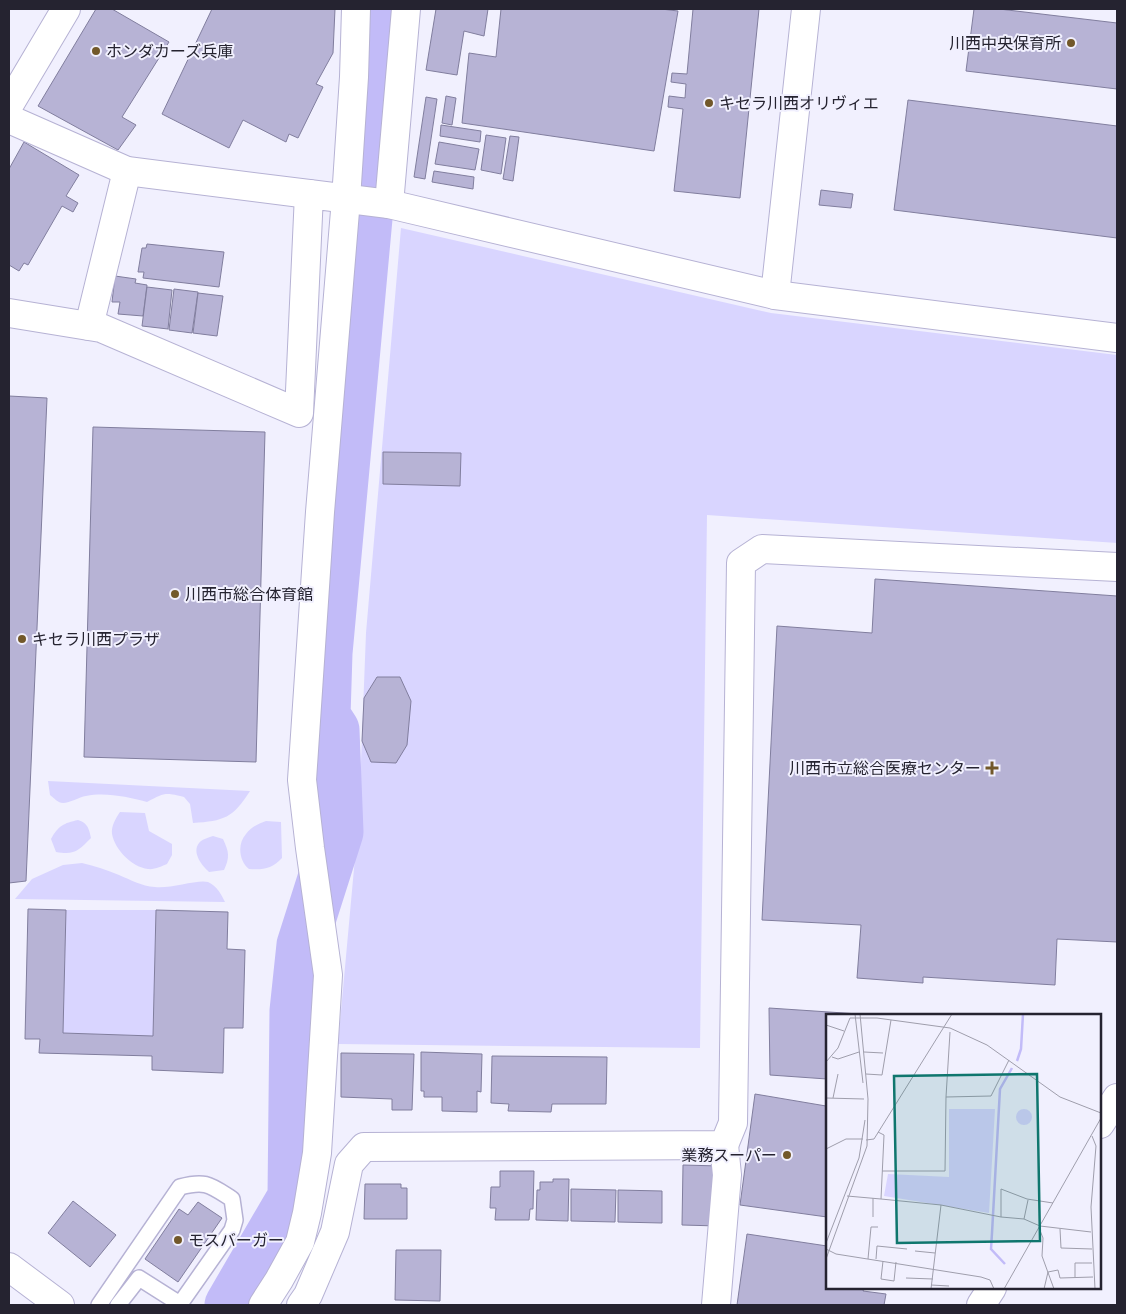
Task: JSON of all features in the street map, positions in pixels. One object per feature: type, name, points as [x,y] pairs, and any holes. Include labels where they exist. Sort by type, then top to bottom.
[{"type":"street","points":[[66,9],[10,104],[127,171],[369,202],[775,295],[1117,338]]},
{"type":"street","points":[[356,9],[354,76],[369,202]]},
{"type":"street","points":[[263,1305],[300,1242],[317,1153],[328,975],[313,874],[302,780],[319,520],[369,202],[406,9]]},
{"type":"street","points":[[775,295],[806,9]]},
{"type":"street","points":[[89,326],[127,171]]},
{"type":"street","points":[[9,313],[101,328],[299,413],[309,194]]},
{"type":"street","points":[[716,1305],[728,1176],[724,1145],[733,1123],[740,563],[762,549],[1117,567]]},
{"type":"street","points":[[1101,1122],[1117,1098]]},
{"type":"street","points":[[301,1305],[308,1295],[335,1232],[349,1164],[364,1147],[724,1145]]},
{"type":"street","points":[[9,1267],[60,1305]]},
{"type":"street","points":[[981,1305],[991,1289]]},
{"type":"lane","points":[[99,1305],[180,1188],[198,1182],[215,1188],[232,1199],[235,1220],[232,1230],[180,1304],[139,1278],[118,1305]]},
{"type":"shaded area","points":[[401,228],[771,313],[1117,355],[1117,543],[707,515],[700,1048],[338,1044],[359,814],[366,633]]},
{"type":"shaded area","points":[[48,781],[250,791],[238,807],[227,816],[213,821],[193,823],[190,804],[184,797],[165,794],[147,802],[117,796],[94,795],[63,803],[50,795]]},
{"type":"shaded area","points":[[120,812],[145,813],[149,831],[172,844],[172,855],[167,864],[155,868],[142,868],[120,852],[112,831],[115,819]]},
{"type":"shaded area","points":[[78,820],[89,829],[91,838],[76,851],[68,853],[56,852],[51,839],[56,831],[69,822]]},
{"type":"shaded area","points":[[266,821],[281,822],[282,858],[267,868],[249,869],[241,857],[241,843],[250,829]]},
{"type":"shaded area","points":[[213,836],[223,839],[228,851],[228,858],[224,870],[209,872],[200,861],[196,849],[201,841]]},
{"type":"shaded area","points":[[82,863],[150,886],[168,887],[203,881],[208,882],[216,888],[225,902],[15,899],[32,879],[63,865]]},
{"type":"shaded area","points":[[66,910],[156,910],[153,1036],[63,1033]]},
{"type":"building","points":[[96,9],[112,9],[169,42],[122,117],[136,125],[118,150],[38,106]]},
{"type":"building","points":[[212,9],[335,9],[333,53],[316,84],[323,87],[298,138],[289,134],[286,142],[243,120],[229,148],[162,114]]},
{"type":"building","points":[[436,9],[488,9],[484,36],[464,31],[457,75],[426,70]]},
{"type":"building","points":[[501,9],[661,9],[678,11],[654,151],[462,123],[469,53],[496,57]]},
{"type":"building","name":"キセラ川西オリヴィエ","points":[[693,9],[759,9],[740,198],[674,191],[683,109],[668,107],[669,96],[685,98],[686,84],[671,82],[672,73],[687,74]]},
{"type":"building","points":[[974,9],[999,9],[1117,23],[1117,89],[966,71]]},
{"type":"building","points":[[446,96],[456,98],[452,125],[442,123]]},
{"type":"building","points":[[426,97],[437,99],[425,179],[414,177]]},
{"type":"building","points":[[908,100],[1117,126],[1117,238],[894,210]]},
{"type":"building","points":[[441,125],[481,131],[480,142],[440,136]]},
{"type":"building","points":[[486,135],[506,138],[501,174],[481,170]]},
{"type":"building","points":[[510,136],[519,137],[513,181],[503,179]]},
{"type":"building","points":[[24,142],[79,175],[66,196],[78,203],[73,212],[62,206],[28,265],[24,263],[19,271],[9,265],[9,169]]},
{"type":"building","points":[[439,142],[479,149],[475,170],[435,164]]},
{"type":"building","points":[[434,171],[474,177],[473,189],[432,182]]},
{"type":"building","points":[[821,190],[853,194],[851,208],[819,205]]},
{"type":"building","points":[[147,244],[224,252],[219,287],[143,278],[144,272],[138,272],[142,248],[146,248]]},
{"type":"building","points":[[115,276],[136,279],[135,283],[147,285],[143,316],[118,314],[120,302],[112,302]]},
{"type":"building","points":[[147,287],[172,290],[168,329],[142,326]]},
{"type":"building","points":[[174,289],[198,292],[192,333],[169,330]]},
{"type":"building","points":[[198,293],[223,296],[217,336],[193,333]]},
{"type":"building","name":"キセラ川西プラザ","points":[[9,396],[47,398],[26,881],[9,883]]},
{"type":"building","name":"川西市総合体育館","points":[[93,427],[265,432],[256,762],[84,757]]},
{"type":"building","points":[[383,452],[461,453],[460,486],[383,484]]},
{"type":"building","name":"川西市立総合医療センター","points":[[875,579],[1117,596],[1117,942],[1057,939],[1055,985],[923,977],[923,983],[857,978],[861,925],[762,920],[777,626],[872,633]]},
{"type":"building","points":[[377,677],[400,677],[411,701],[407,745],[396,763],[371,762],[362,741],[364,698]]},
{"type":"building","points":[[28,909],[66,910],[63,1033],[153,1036],[156,910],[228,912],[227,949],[245,950],[243,1028],[224,1028],[223,1073],[152,1070],[152,1056],[39,1053],[40,1039],[25,1039]]},
{"type":"building","points":[[769,1008],[859,1014],[826,1014],[826,1079],[770,1075]]},
{"type":"building","points":[[421,1052],[482,1054],[481,1092],[477,1091],[477,1112],[442,1111],[442,1097],[424,1097],[424,1091],[421,1091]]},
{"type":"building","points":[[341,1053],[414,1054],[412,1110],[392,1110],[392,1099],[341,1097]]},
{"type":"building","points":[[492,1056],[607,1057],[606,1104],[552,1104],[551,1112],[508,1111],[509,1104],[491,1103]]},
{"type":"building","name":"業務スーパー","points":[[755,1094],[826,1106],[826,1217],[740,1205]]},
{"type":"building","points":[[683,1165],[719,1166],[718,1226],[682,1225]]},
{"type":"building","points":[[500,1171],[534,1171],[533,1209],[530,1209],[529,1220],[495,1220],[496,1208],[490,1208],[491,1187],[500,1187]]},
{"type":"building","points":[[553,1179],[569,1179],[568,1221],[536,1220],[537,1190],[540,1190],[540,1182],[553,1182]]},
{"type":"building","points":[[365,1184],[401,1184],[401,1188],[407,1188],[407,1219],[364,1219]]},
{"type":"building","points":[[571,1189],[616,1190],[615,1222],[571,1221]]},
{"type":"building","points":[[618,1190],[662,1191],[662,1223],[618,1222]]},
{"type":"building","points":[[73,1201],[116,1235],[90,1267],[48,1233]]},
{"type":"building","points":[[198,1202],[222,1218],[178,1282],[145,1259],[179,1209],[188,1215]]},
{"type":"building","points":[[747,1234],[826,1246],[826,1289],[864,1289],[863,1291],[886,1294],[884,1305],[737,1305]]},
{"type":"building","points":[[396,1250],[441,1250],[440,1301],[395,1300]]},
{"type":"waterway","points":[[230,1305],[293,1197],[295,1011],[302,945],[338,832],[334,730],[325,716],[327,653],[381,66],[383,9]]},
{"type":"place","name":"川西中央保育所","points":[[1071,43]]},
{"type":"place","name":"ホンダカーズ兵庫","points":[[96,51]]},
{"type":"place","name":"キセラ川西オリヴィエ","points":[[709,103]]},
{"type":"place","name":"川西市総合体育館","points":[[175,594]]},
{"type":"place","name":"キセラ川西プラザ","points":[[22,639]]},
{"type":"place","name":"川西市立総合医療センター","points":[[992,768]]},
{"type":"place","name":"業務スーパー","points":[[787,1155]]},
{"type":"place","name":"モスバーガー","points":[[178,1240]]}]
